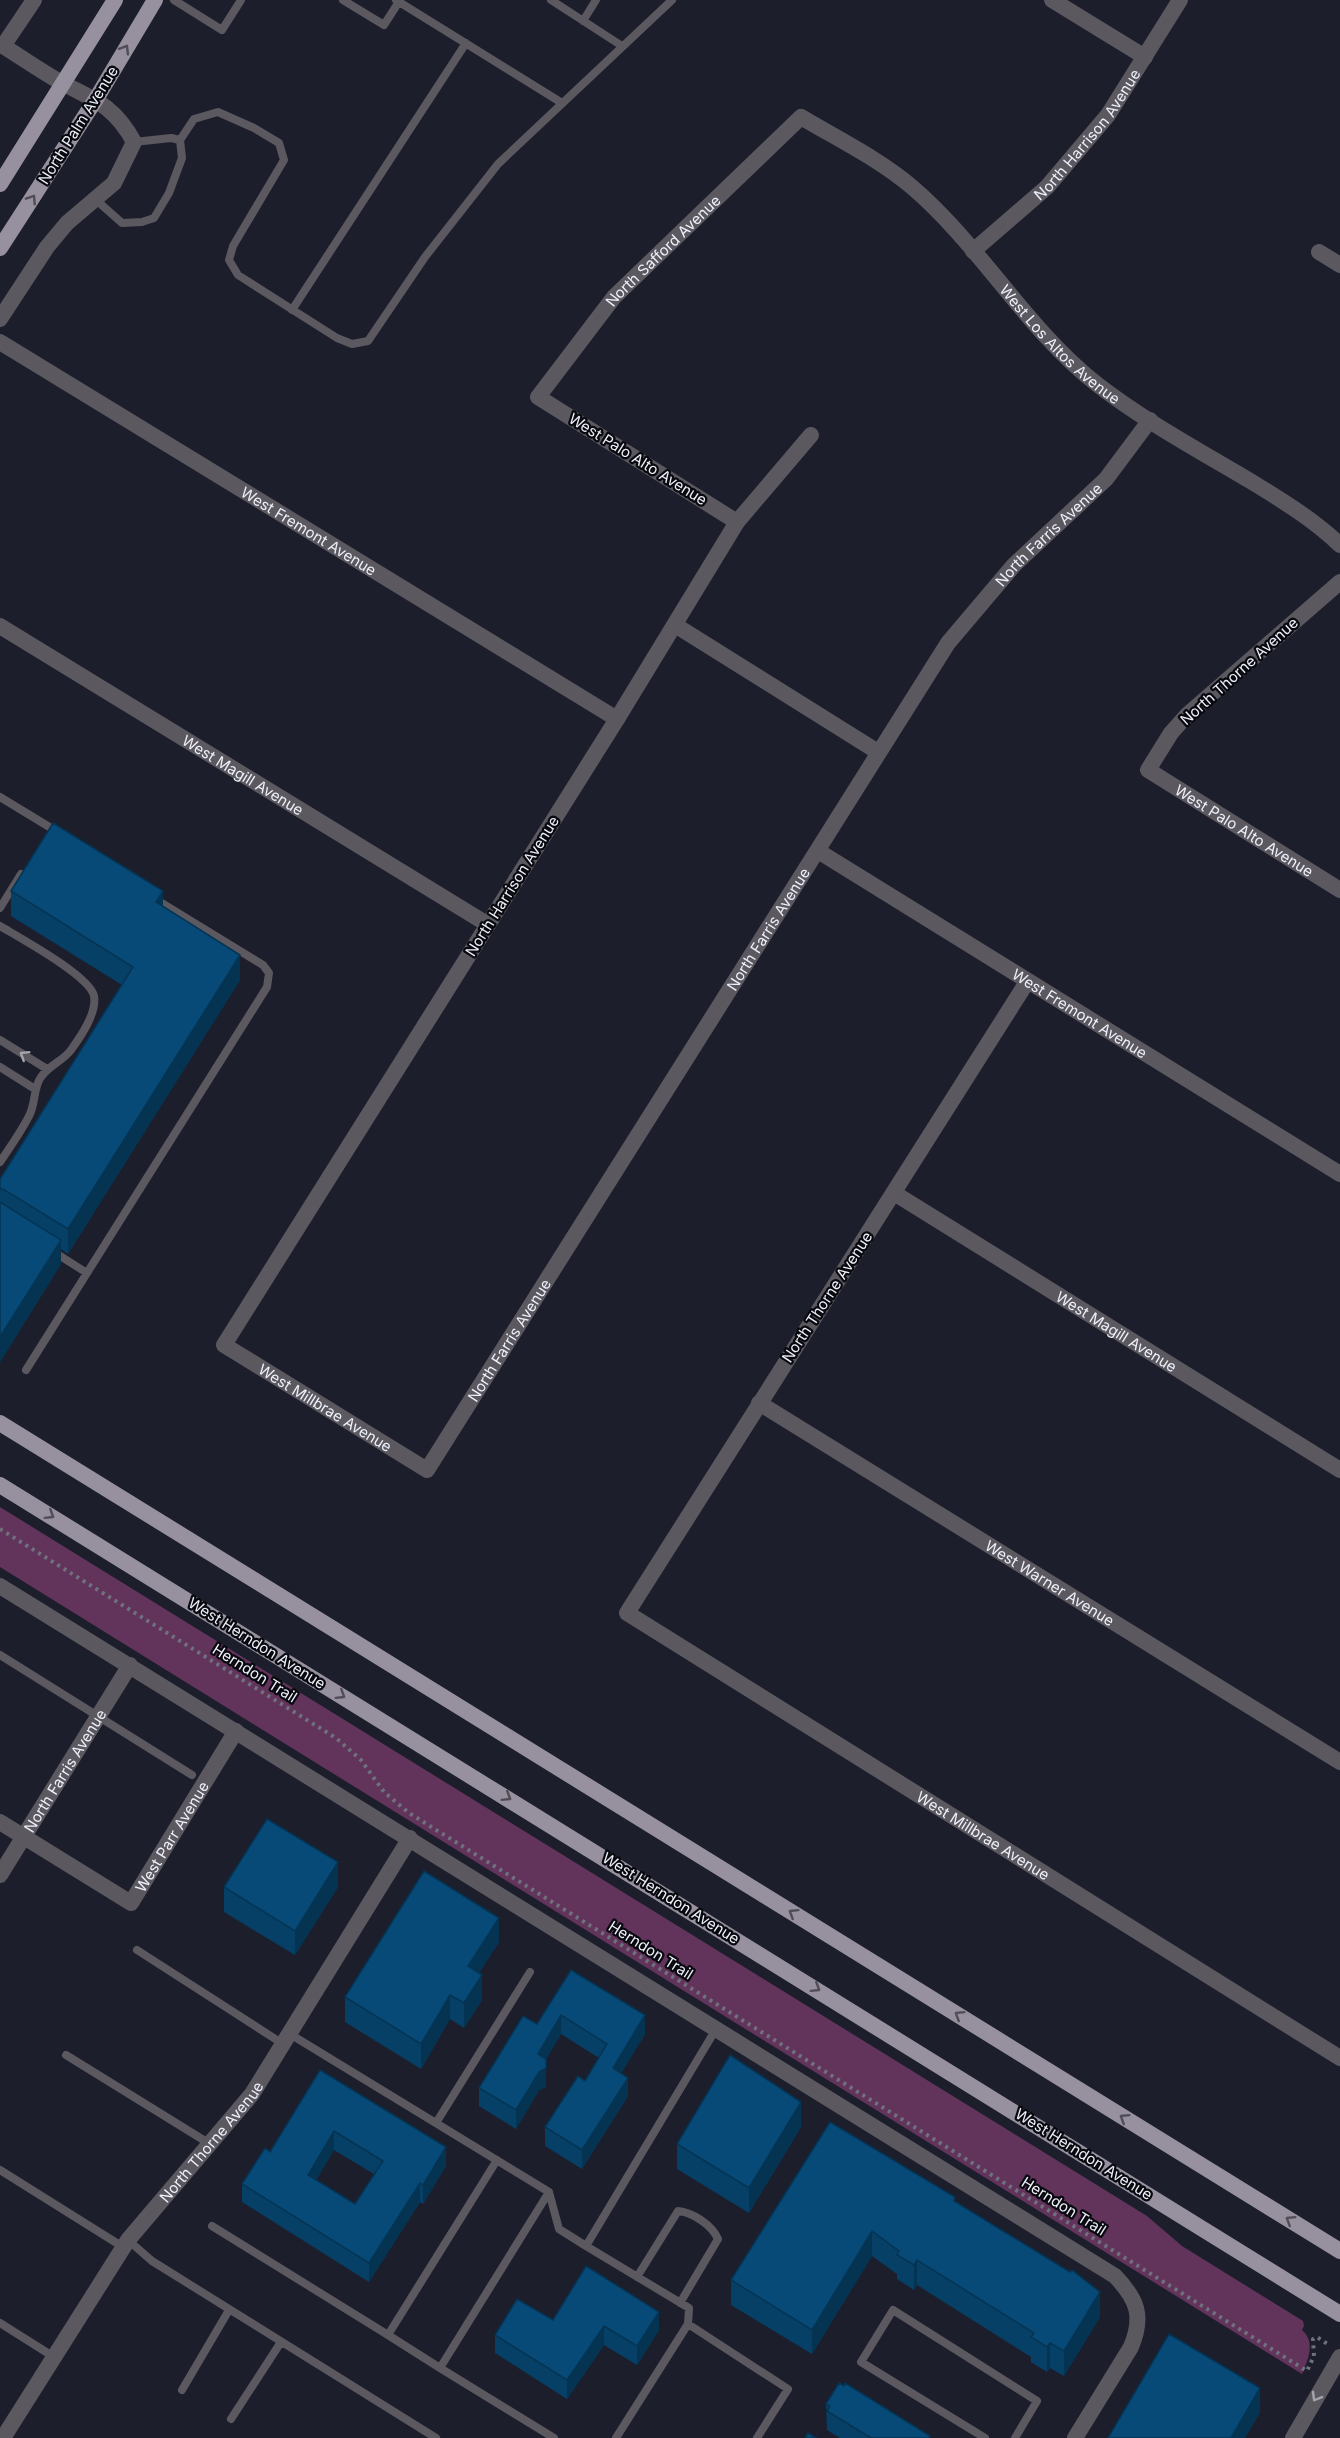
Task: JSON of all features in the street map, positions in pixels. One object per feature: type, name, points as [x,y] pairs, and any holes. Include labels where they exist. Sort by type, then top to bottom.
[{"type":"main road","points":[[0,184],[115,0]]},
{"type":"main road","name":"North Palm Avenue","points":[[0,248],[96,99],[155,0]]},
{"type":"main road","points":[[0,1423],[1340,2251]]},
{"type":"main road","name":"West Herndon Avenue","points":[[0,1485],[1340,2314]]},
{"type":"street","points":[[0,319],[47,247],[67,223],[114,183],[134,142],[124,124],[111,110],[2,45],[33,0]]},
{"type":"street","points":[[1052,0],[1144,57]]},
{"type":"street","name":"North Harrison Avenue","points":[[973,251],[1047,187],[1108,115],[1180,0]]},
{"type":"street","name":"West Los Altos Avenue","points":[[801,117],[882,165],[911,186],[1076,366],[1099,386],[1150,420],[1296,509],[1340,545]]},
{"type":"street","name":"North Safford Avenue","points":[[538,397],[614,297],[801,117]]},
{"type":"street","points":[[1319,252],[1340,265]]},
{"type":"street","name":"West Fremont Avenue","points":[[0,342],[617,719]]},
{"type":"street","name":"West Palo Alto Avenue","points":[[538,397],[737,522]]},
{"type":"street","name":"North Farris Avenue","points":[[427,1470],[948,643],[1014,565],[1106,479],[1150,420]]},
{"type":"street","name":"North Harrison Avenue","points":[[224,1345],[617,719],[737,522],[812,435]]},
{"type":"street","name":"North Thorne Avenue","points":[[1148,770],[1171,733],[1187,715],[1340,582]]},
{"type":"street","points":[[675,625],[878,752]]},
{"type":"street","name":"West Magill Avenue","points":[[0,626],[487,924]]},
{"type":"street","name":"West Palo Alto Avenue","points":[[1148,770],[1340,890]]},
{"type":"street","name":"West Fremont Avenue","points":[[818,851],[1340,1174]]},
{"type":"street","name":"North Thorne Avenue","points":[[627,1613],[1027,982]]},
{"type":"street","name":"West Magill Avenue","points":[[894,1193],[1340,1470]]},
{"type":"street","name":"West Millbrae Avenue","points":[[224,1345],[427,1470]]},
{"type":"street","name":"West Warner Avenue","points":[[759,1403],[1340,1762]]},
{"type":"street","points":[[0,1586],[1115,2276],[1126,2288],[1137,2308],[1137,2333],[1131,2347],[1075,2438]]},
{"type":"street","name":"West Millbrae Avenue","points":[[627,1613],[1340,2058]]},
{"type":"street","name":"North Farris Avenue","points":[[0,1875],[130,1665]]},
{"type":"street","name":"West Parr Avenue","points":[[0,1822],[131,1903],[236,1731]]},
{"type":"street","name":"North Thorne Avenue","points":[[3,2438],[125,2243],[252,2094],[410,1838]]},
{"type":"street","points":[[1293,2438],[1340,2357]]},
{"type":"lane","points":[[174,0],[222,30],[241,0]]},
{"type":"lane","points":[[343,0],[384,25],[398,0],[562,103]]},
{"type":"lane","points":[[551,0],[622,46]]},
{"type":"lane","points":[[583,21],[596,0]]},
{"type":"lane","points":[[95,199],[122,223],[142,222],[154,218],[169,193],[182,158],[180,140],[194,119],[219,112],[254,128],[279,143],[284,160],[233,246],[229,260],[238,275],[337,338],[352,344],[368,341],[425,257],[498,164],[672,0]]},
{"type":"lane","points":[[292,310],[466,43]]},
{"type":"lane","points":[[134,142],[171,138],[180,140]]},
{"type":"lane","points":[[0,797],[51,828],[63,842]]},
{"type":"lane","points":[[45,837],[51,828]]},
{"type":"lane","points":[[0,908],[29,862]]},
{"type":"lane","points":[[26,1370],[267,987],[269,973],[263,965],[143,891]]},
{"type":"lane","points":[[0,926],[79,976],[92,989],[94,997],[91,1016],[72,1049],[62,1061],[47,1069],[35,1089],[35,1100],[30,1115],[0,1162]]},
{"type":"lane","points":[[0,1040],[47,1069]]},
{"type":"lane","points":[[0,1066],[35,1089]]},
{"type":"lane","points":[[48,1249],[87,1273]]},
{"type":"lane","points":[[0,1655],[192,1775]]},
{"type":"lane","points":[[137,1950],[287,2039],[436,2122],[549,2192],[560,2229],[688,2308],[688,2324],[616,2438]]},
{"type":"lane","points":[[436,2122],[530,1972]]},
{"type":"lane","points":[[586,2246],[716,2029]]},
{"type":"lane","points":[[66,2055],[211,2144]]},
{"type":"lane","points":[[388,2335],[497,2160]]},
{"type":"lane","points":[[0,2170],[125,2243],[436,2438]]},
{"type":"lane","points":[[440,2368],[549,2192]]},
{"type":"lane","points":[[637,2277],[678,2211],[686,2212],[714,2230],[718,2239],[680,2303]]},
{"type":"lane","points":[[212,2226],[554,2438]]},
{"type":"lane","points":[[182,2390],[230,2310]]},
{"type":"lane","points":[[985,2438],[861,2362],[893,2310],[1037,2401],[1016,2438]]},
{"type":"lane","points":[[0,2323],[54,2357]]},
{"type":"lane","points":[[688,2324],[788,2389],[757,2438]]},
{"type":"lane","points":[[231,2419],[281,2342]]},
{"type":"path","name":"Herndon Trail","points":[[0,1529],[336,1737],[361,1760],[384,1792],[409,1813],[1307,2371],[1314,2356],[1313,2339],[1317,2337]]},
{"type":"shaded area","points":[[0,1507],[1147,2216],[1182,2246],[1303,2321],[1302,2330],[1309,2340],[1310,2351],[1302,2374],[0,1567]]},
{"type":"building","points":[[53,823],[163,891],[156,902],[240,955],[68,1229],[0,1189],[0,1179],[133,967],[11,891]]},
{"type":"building","points":[[0,1202],[61,1240],[0,1337]]},
{"type":"building","points":[[267,1819],[338,1862],[295,1931],[224,1887]]},
{"type":"building","points":[[424,1871],[499,1918],[468,1966],[482,1975],[464,2003],[450,1995],[421,2044],[345,1997]]},
{"type":"building","points":[[571,1970],[645,2015],[613,2068],[628,2078],[582,2150],[545,2127],[578,2076],[585,2081],[607,2044],[561,2015],[538,2054],[546,2059],[546,2068],[539,2072],[516,2110],[479,2088],[523,2016],[537,2024]]},
{"type":"building","points":[[730,2055],[801,2102],[749,2188],[677,2144]]},
{"type":"building","points":[[320,2070],[446,2147],[423,2185],[420,2183],[369,2263],[242,2184],[265,2148],[270,2152]],"holes":[[[334,2131],[383,2161],[355,2204],[308,2175]]]},
{"type":"building","points":[[830,2122],[955,2197],[954,2201],[1070,2272],[1072,2270],[1100,2292],[1064,2351],[1050,2343],[1047,2347],[1031,2337],[1034,2333],[917,2260],[914,2265],[897,2255],[899,2251],[872,2231],[812,2330],[731,2280]]},
{"type":"building","points":[[586,2266],[659,2312],[637,2346],[604,2326],[567,2380],[495,2335],[517,2299],[553,2320]]},
{"type":"building","points":[[1169,2334],[1260,2388],[1231,2438],[1108,2438]]},
{"type":"building","points":[[839,2383],[844,2386],[845,2383],[930,2436],[929,2438],[871,2438],[827,2411],[830,2406],[826,2404]]},
{"type":"building","points":[[808,2433],[816,2438],[805,2438]]}]
